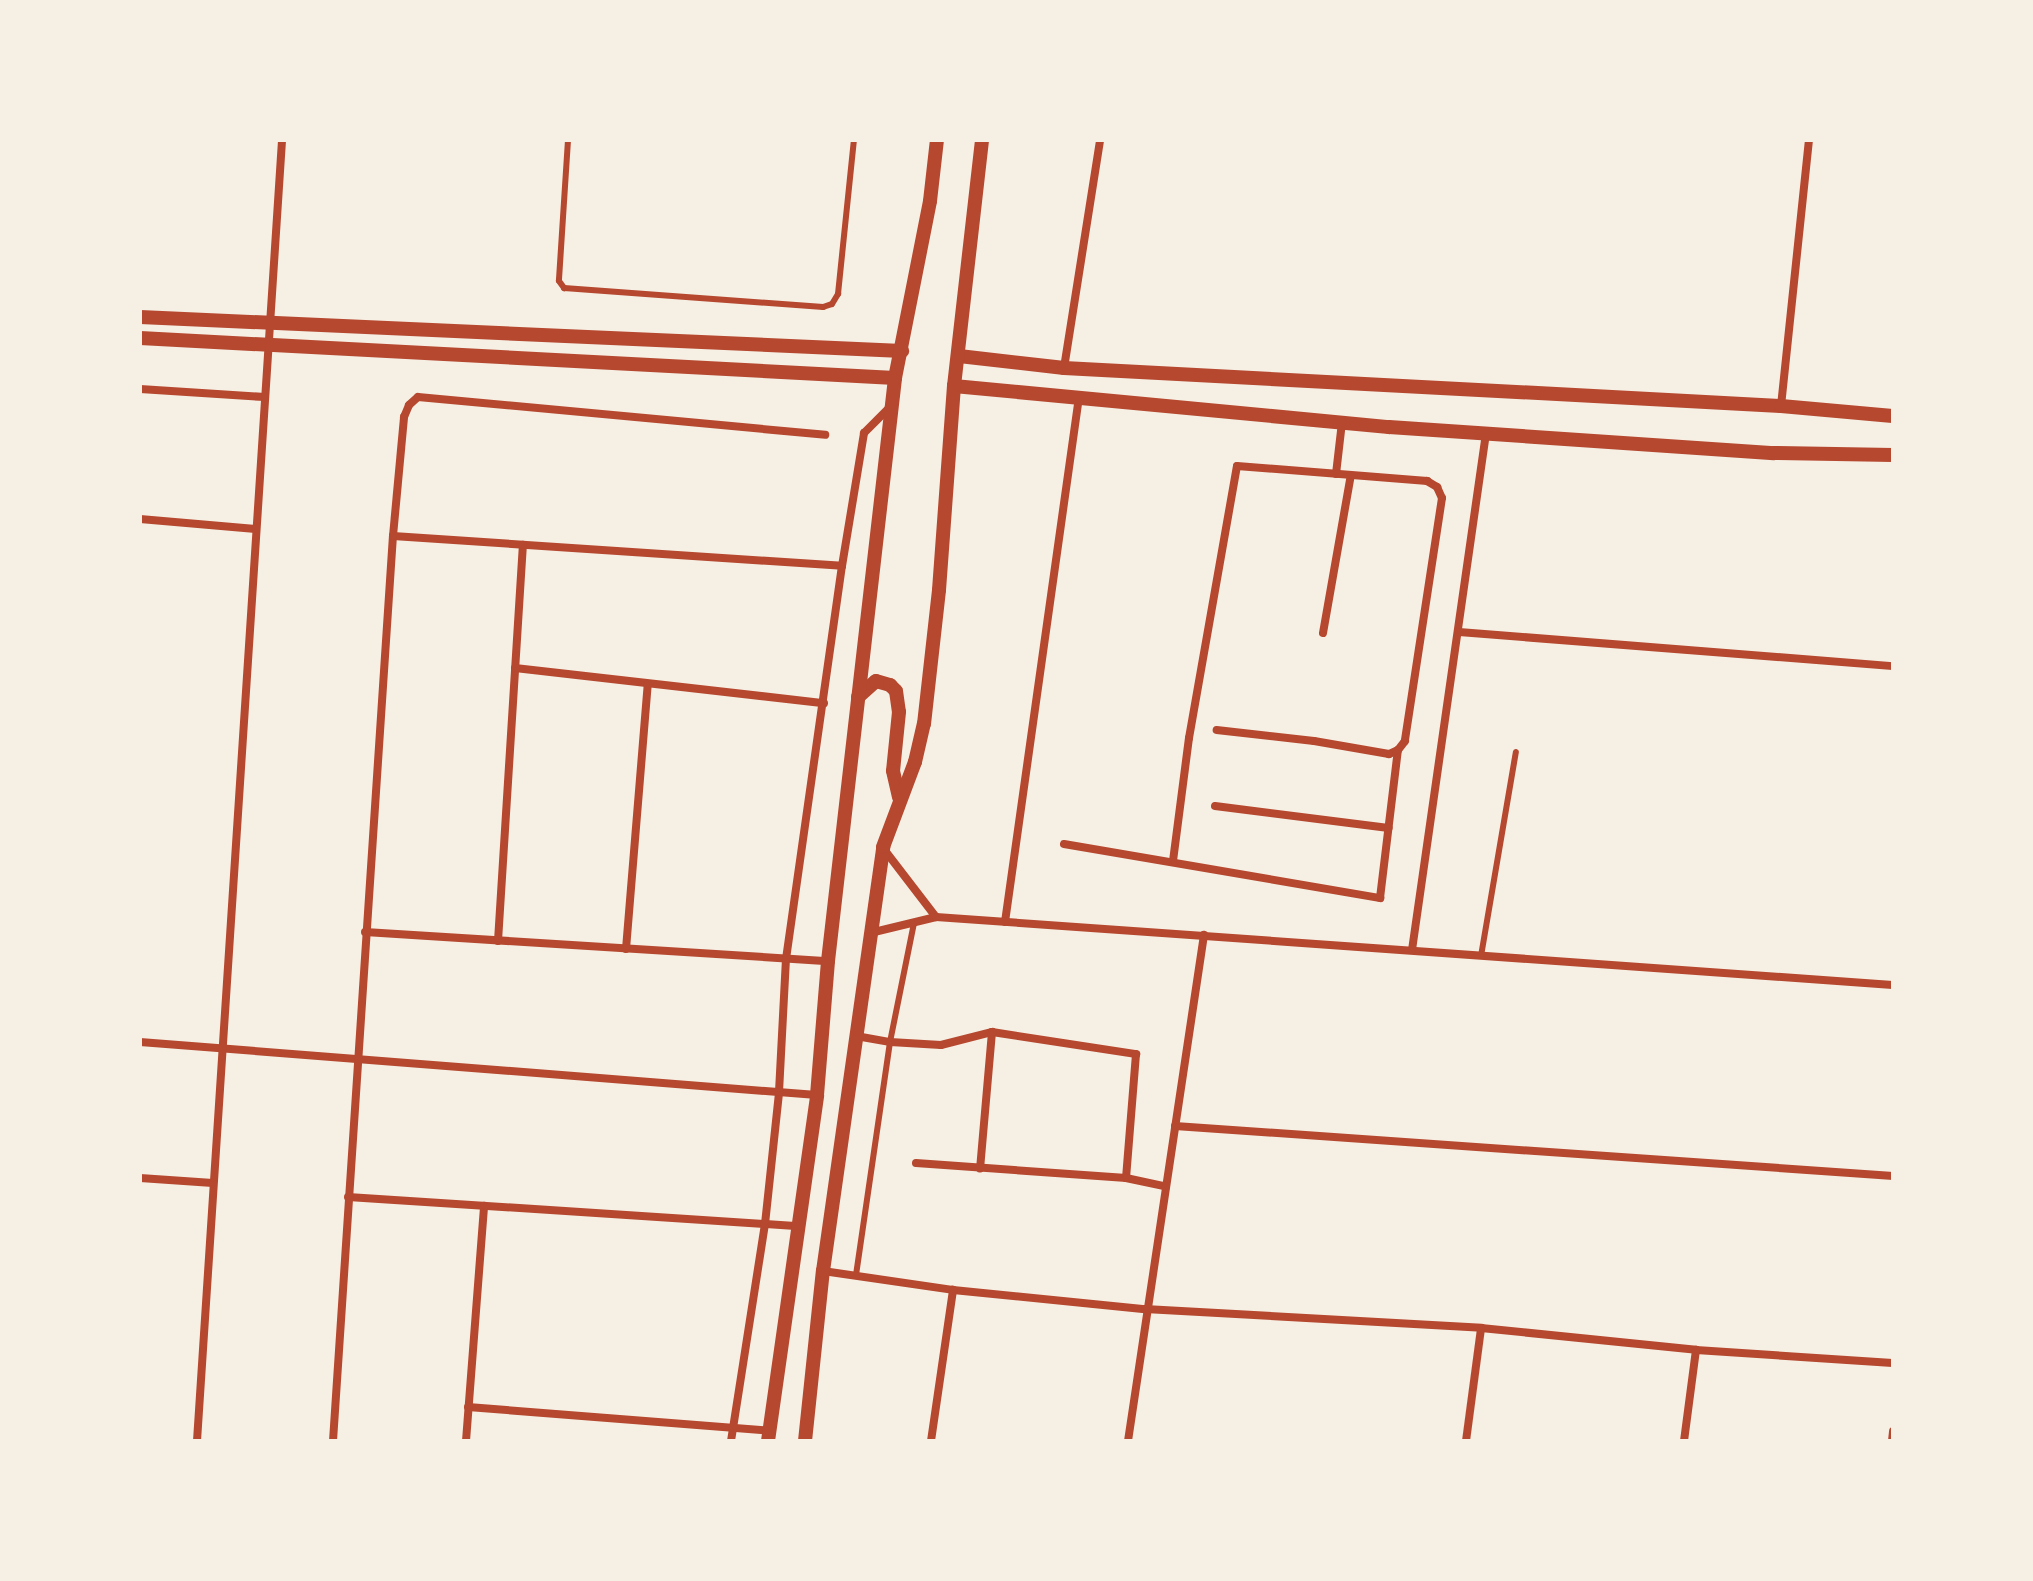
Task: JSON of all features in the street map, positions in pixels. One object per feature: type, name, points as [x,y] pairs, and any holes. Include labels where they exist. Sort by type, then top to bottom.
[{"type":"street","points":[[197,1441],[282,140]]},
{"type":"street","points":[[468,1407],[732,1428],[769,1436],[817,1095],[828,961],[895,378],[937,140]]},
{"type":"street","points":[[805,1441],[823,1271],[883,847],[899,797],[915,762],[924,724],[954,386],[982,140]]},
{"type":"street","points":[[1064,368],[1100,140]]},
{"type":"street","points":[[1781,406],[1809,140]]},
{"type":"street","points":[[140,317],[902,351]]},
{"type":"street","points":[[140,338],[895,378]]},
{"type":"street","points":[[959,356],[1064,368],[1781,406],[1893,416]]},
{"type":"street","points":[[954,386],[1486,433],[1774,453],[1893,455]]},
{"type":"street","points":[[140,389],[265,397]]},
{"type":"street","points":[[333,1441],[356,1057],[393,536],[404,417],[409,405],[418,397],[825,435]]},
{"type":"street","points":[[1005,922],[1079,397]]},
{"type":"street","points":[[731,1441],[765,1224],[779,1092],[786,959],[842,566],[864,433],[893,403]]},
{"type":"street","points":[[1336,474],[1342,422]]},
{"type":"street","points":[[1412,950],[1486,433]]},
{"type":"street","points":[[1173,861],[1189,738],[1237,466],[1427,481],[1437,487],[1442,498],[1405,741],[1398,750],[1389,754],[1314,741],[1217,730]]},
{"type":"street","points":[[1323,633],[1351,475]]},
{"type":"street","points":[[140,519],[256,529]]},
{"type":"street","points":[[393,536],[842,566]]},
{"type":"street","points":[[498,941],[523,545]]},
{"type":"street","points":[[1459,632],[1893,666]]},
{"type":"street","points":[[515,668],[824,703]]},
{"type":"street","points":[[858,697],[876,681],[890,685],[896,691],[899,712],[893,771],[899,797]]},
{"type":"street","points":[[626,949],[648,684]]},
{"type":"street","points":[[1064,844],[1380,898],[1398,750]]},
{"type":"street","points":[[1215,806],[1389,828]]},
{"type":"street","points":[[883,847],[936,917]]},
{"type":"street","points":[[870,933],[936,917],[1893,985]]},
{"type":"street","points":[[365,932],[828,961]]},
{"type":"street","points":[[1128,1441],[1145,1309],[1204,935]]},
{"type":"street","points":[[856,1036],[941,1045],[992,1032],[1136,1054],[1126,1178]]},
{"type":"street","points":[[980,1168],[992,1032]]},
{"type":"street","points":[[140,1042],[817,1095]]},
{"type":"street","points":[[1175,1126],[1893,1176]]},
{"type":"street","points":[[916,1163],[1126,1178],[1164,1186]]},
{"type":"street","points":[[140,1178],[213,1183]]},
{"type":"street","points":[[348,1197],[799,1226]]},
{"type":"street","points":[[466,1441],[484,1206]]},
{"type":"street","points":[[823,1271],[953,1290],[1145,1309],[1481,1328],[1696,1350],[1893,1363]]},
{"type":"street","points":[[931,1441],[953,1290]]},
{"type":"street","points":[[1466,1441],[1481,1328]]},
{"type":"street","points":[[1684,1441],[1696,1350]]},
{"type":"street","points":[[1892,1441],[1893,1431]]},
{"type":"lane","points":[[568,140],[559,281],[564,288],[823,307],[832,304],[838,294],[854,140]]},
{"type":"lane","points":[[1481,956],[1516,752]]},
{"type":"lane","points":[[856,1275],[890,1042],[914,923]]}]
